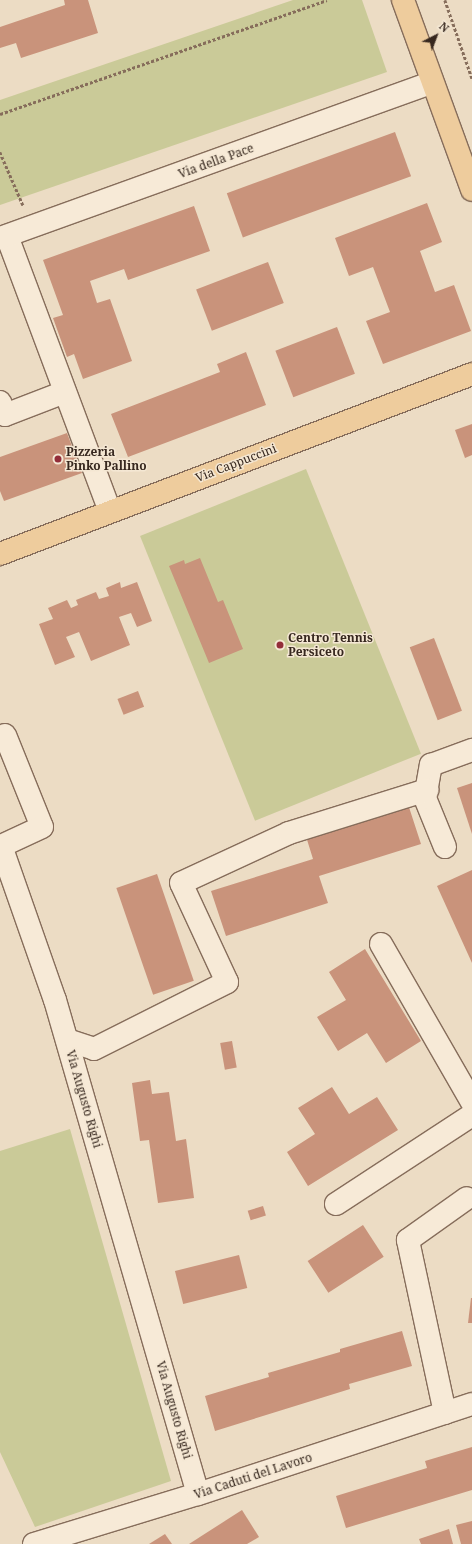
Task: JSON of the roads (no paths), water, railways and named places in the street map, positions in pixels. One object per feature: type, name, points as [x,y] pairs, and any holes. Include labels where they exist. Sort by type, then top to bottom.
[{"type":"main road","points":[[403,0],[431,83],[472,190]]},
{"type":"main road","name":"Via Cappuccini","points":[[0,554],[472,374]]},
{"type":"street","name":"Via della Pace","points":[[3,237],[431,83]]},
{"type":"street","points":[[3,237],[65,392],[110,511]]},
{"type":"street","points":[[0,402],[5,415],[65,392]]},
{"type":"street","name":"Via Augusto Righi","points":[[5,735],[42,827],[1,846],[55,1000],[198,1494]]},
{"type":"street","points":[[445,847],[425,798],[431,765],[472,750]]},
{"type":"street","points":[[66,1040],[94,1049],[227,982],[181,883],[289,833],[427,790]]},
{"type":"street","points":[[381,944],[472,1102]]},
{"type":"street","points":[[336,1204],[472,1115]]},
{"type":"street","points":[[445,1413],[408,1240],[467,1198]]},
{"type":"street","name":"Via Caduti del Lavoro","points":[[34,1544],[198,1494],[472,1404]]},
{"type":"place","name":"Pizzeria Pinko Pallino","points":[[58,459]]},
{"type":"place","name":"Centro Tennis Persiceto","points":[[280,645]]}]
